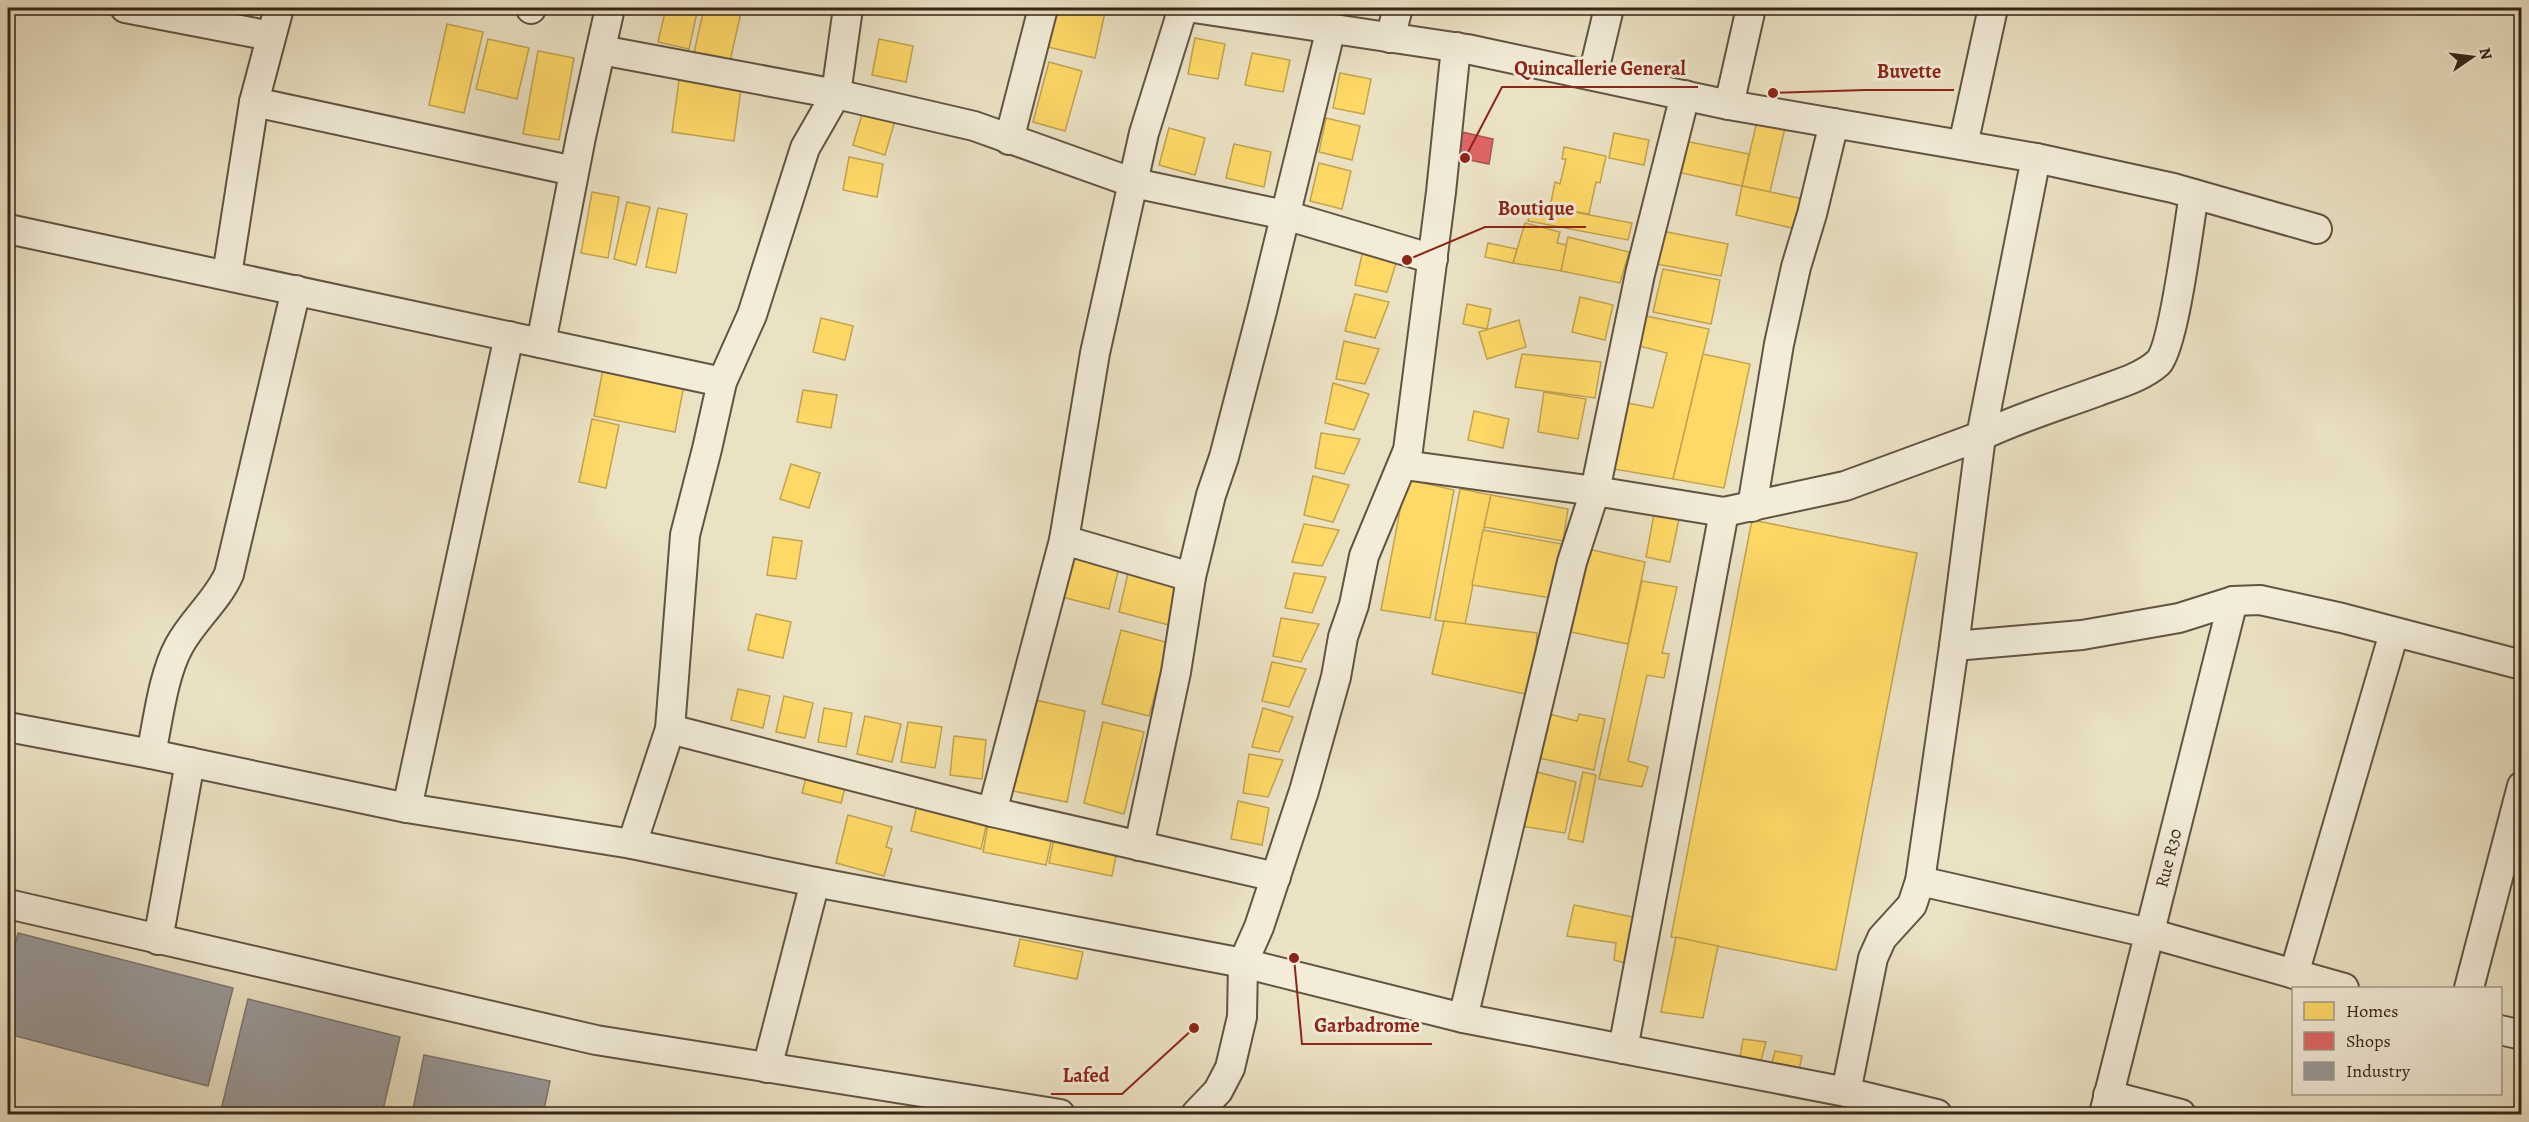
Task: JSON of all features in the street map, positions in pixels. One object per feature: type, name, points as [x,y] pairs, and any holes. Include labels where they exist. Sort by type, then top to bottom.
[{"type":"street","points":[[126,8],[271,36]]},
{"type":"street","points":[[227,275],[254,102],[279,8]]},
{"type":"street","points":[[541,343],[574,171],[610,8]]},
{"type":"street","points":[[632,844],[670,729],[685,535],[722,382],[752,315],[805,148],[836,94],[848,8]]},
{"type":"street","points":[[1009,140],[1043,8]]},
{"type":"street","points":[[992,812],[1064,540],[1095,353],[1144,133],[1183,8]]},
{"type":"street","points":[[1194,8],[1456,47],[1729,105],[2036,158],[2194,194],[2317,229]]},
{"type":"street","points":[[1390,38],[1398,8]]},
{"type":"street","points":[[1593,75],[1609,8]]},
{"type":"street","points":[[1729,105],[1751,8]]},
{"type":"street","points":[[1963,145],[1993,8]]},
{"type":"street","points":[[1139,846],[1176,672],[1191,577],[1211,495],[1224,457],[1262,311],[1331,28]]},
{"type":"street","points":[[1196,1114],[1218,1091],[1230,1068],[1242,1017],[1243,963],[1276,877],[1304,791],[1336,677],[1343,637],[1354,605],[1364,556],[1404,465],[1408,450],[1433,259],[1456,47]]},
{"type":"street","points":[[601,50],[836,94],[974,126],[1134,183],[1285,215],[1433,259]]},
{"type":"street","points":[[1463,1018],[1572,562],[1595,491],[1640,274],[1685,95]]},
{"type":"street","points":[[254,102],[574,171]]},
{"type":"street","points":[[1752,507],[1779,344],[1796,267],[1812,214],[1834,123]]},
{"type":"street","points":[[1846,1092],[1873,958],[1882,938],[1912,905],[1920,881],[1981,436],[2036,158]]},
{"type":"street","points":[[1404,465],[1595,491],[1724,512],[1845,486],[2136,377],[2159,362],[2176,304],[2194,194]]},
{"type":"street","points":[[8,229],[722,382]]},
{"type":"street","points":[[151,754],[168,678],[178,647],[217,596],[229,574],[296,290]]},
{"type":"street","points":[[407,808],[509,336]]},
{"type":"street","points":[[1623,1048],[1724,512]]},
{"type":"street","points":[[1064,540],[1191,577]]},
{"type":"street","points":[[1954,646],[2082,635],[2179,618],[2233,601],[2260,600],[2342,618],[2522,665]]},
{"type":"street","name":"Rue R30","points":[[2106,1105],[2233,601]]},
{"type":"street","points":[[2294,974],[2394,633]]},
{"type":"street","points":[[8,727],[151,754],[407,808],[632,844],[815,882],[1243,963],[1463,1018],[1846,1092],[1937,1114]]},
{"type":"street","points":[[670,729],[992,812],[1276,877]]},
{"type":"street","points":[[158,940],[190,762]]},
{"type":"street","points":[[2469,987],[2522,786]]},
{"type":"street","points":[[1920,881],[2149,933],[2340,987]]},
{"type":"street","points":[[767,1068],[815,882]]},
{"type":"street","points":[[8,904],[596,1040],[1060,1114]]},
{"type":"street","points":[[2502,1030],[2522,1035]]},
{"type":"street","points":[[2106,1105],[2181,1114]]},
{"type":"building: Homes","points":[[666,8],[698,8],[689,49],[658,42]]},
{"type":"building: Homes","points":[[704,8],[742,8],[730,61],[694,53]]},
{"type":"building: Homes","points":[[1048,8],[1088,8],[1105,12],[1095,58],[1039,45]]},
{"type":"building: Homes","points":[[447,24],[483,32],[464,113],[429,105]]},
{"type":"building: Homes","points":[[1195,38],[1225,44],[1218,79],[1188,74]]},
{"type":"building: Homes","points":[[488,39],[529,48],[517,99],[476,89]]},
{"type":"building: Homes","points":[[879,39],[913,46],[906,82],[872,75]]},
{"type":"building: Homes","points":[[538,51],[574,58],[559,140],[523,134]]},
{"type":"building: Homes","points":[[1252,53],[1290,60],[1283,92],[1245,85]]},
{"type":"building: Homes","points":[[1049,62],[1082,71],[1065,131],[1033,122]]},
{"type":"building: Homes","points":[[1340,73],[1371,79],[1364,114],[1333,108]]},
{"type":"building: Homes","points":[[679,80],[741,88],[734,141],[672,132]]},
{"type":"building: Homes","points":[[863,111],[895,120],[885,155],[853,145]]},
{"type":"building: Homes","points":[[1326,118],[1360,126],[1352,160],[1319,152]]},
{"type":"building: Homes","points":[[1757,121],[1785,128],[1770,192],[1742,186]]},
{"type":"building: Homes","points":[[1169,128],[1205,138],[1195,175],[1159,165]]},
{"type":"building: Homes","points":[[1614,133],[1649,140],[1644,165],[1609,158]]},
{"type":"building: Homes","points":[[1685,141],[1749,154],[1742,186],[1677,172]]},
{"type":"building: Homes","points":[[1234,144],[1271,152],[1264,187],[1226,178]]},
{"type":"building: Homes","points":[[1564,147],[1606,156],[1600,183],[1596,182],[1589,214],[1550,207],[1555,182],[1560,184],[1566,159],[1562,159]]},
{"type":"building: Homes","points":[[849,157],[883,164],[877,197],[843,190]]},
{"type":"building: Homes","points":[[1319,163],[1351,171],[1342,209],[1310,201]]},
{"type":"building: Homes","points":[[1742,186],[1808,200],[1800,230],[1736,215]]},
{"type":"building: Homes","points":[[592,192],[619,197],[608,258],[581,253]]},
{"type":"building: Homes","points":[[627,202],[650,207],[636,265],[614,259]]},
{"type":"building: Homes","points":[[1532,204],[1632,223],[1628,240],[1528,221]]},
{"type":"building: Homes","points":[[658,208],[687,214],[676,273],[646,267]]},
{"type":"building: Homes","points":[[1525,223],[1560,232],[1557,243],[1567,245],[1561,271],[1513,263]]},
{"type":"building: Homes","points":[[1662,231],[1728,244],[1721,276],[1656,264]]},
{"type":"building: Homes","points":[[1568,237],[1629,252],[1620,283],[1561,271]]},
{"type":"building: Homes","points":[[1488,243],[1517,249],[1513,263],[1485,257]]},
{"type":"building: Homes","points":[[1364,246],[1398,257],[1387,292],[1355,285]]},
{"type":"building: Homes","points":[[1663,269],[1720,280],[1711,324],[1653,312]]},
{"type":"building: Homes","points":[[1355,294],[1389,302],[1375,338],[1345,331]]},
{"type":"building: Homes","points":[[1580,297],[1613,305],[1605,340],[1572,332]]},
{"type":"building: Homes","points":[[1467,304],[1491,309],[1487,329],[1463,324]]},
{"type":"building: Homes","points":[[1646,316],[1709,329],[1673,479],[1613,469],[1627,403],[1653,408],[1667,353],[1639,346]]},
{"type":"building: Homes","points":[[821,318],[853,326],[845,360],[813,352]]},
{"type":"building: Homes","points":[[1519,320],[1526,347],[1487,359],[1479,332]]},
{"type":"building: Homes","points":[[1344,341],[1379,349],[1365,384],[1336,379]]},
{"type":"building: Homes","points":[[1522,354],[1601,362],[1595,398],[1515,387]]},
{"type":"building: Homes","points":[[1703,354],[1750,364],[1724,488],[1673,479]]},
{"type":"building: Homes","points":[[603,369],[684,385],[675,432],[594,416]]},
{"type":"building: Homes","points":[[1333,383],[1369,394],[1354,430],[1325,423]]},
{"type":"building: Homes","points":[[803,390],[837,395],[831,428],[797,422]]},
{"type":"building: Homes","points":[[1544,392],[1586,399],[1578,439],[1538,432]]},
{"type":"building: Homes","points":[[1474,411],[1509,419],[1503,448],[1468,440]]},
{"type":"building: Homes","points":[[592,419],[619,425],[606,488],[579,482]]},
{"type":"building: Homes","points":[[1321,433],[1360,439],[1344,474],[1315,468]]},
{"type":"building: Homes","points":[[791,464],[820,473],[809,508],[780,499]]},
{"type":"building: Homes","points":[[1313,476],[1349,485],[1333,522],[1304,515]]},
{"type":"building: Homes","points":[[1406,479],[1454,490],[1430,618],[1381,610]]},
{"type":"building: Homes","points":[[1460,489],[1491,495],[1465,625],[1435,620]]},
{"type":"building: Homes","points":[[1491,495],[1568,509],[1563,541],[1484,527]]},
{"type":"building: Homes","points":[[1654,514],[1679,519],[1670,562],[1646,557]]},
{"type":"building: Homes","points":[[1752,520],[1917,553],[1836,970],[1671,937]]},
{"type":"building: Homes","points":[[1304,524],[1339,530],[1322,566],[1292,562]]},
{"type":"building: Homes","points":[[1483,530],[1562,544],[1551,598],[1472,585]]},
{"type":"building: Homes","points":[[773,537],[802,541],[796,579],[767,575]]},
{"type":"building: Homes","points":[[1066,549],[1120,563],[1109,609],[1054,595]]},
{"type":"building: Homes","points":[[1588,549],[1645,562],[1628,644],[1571,632]]},
{"type":"building: Homes","points":[[1129,569],[1179,581],[1169,625],[1119,612]]},
{"type":"building: Homes","points":[[1294,573],[1326,577],[1312,613],[1285,608]]},
{"type":"building: Homes","points":[[1642,581],[1677,587],[1662,653],[1669,654],[1664,678],[1647,675],[1628,761],[1648,767],[1642,787],[1599,779]]},
{"type":"building: Homes","points":[[756,614],[791,622],[783,658],[748,650]]},
{"type":"building: Homes","points":[[1281,618],[1319,624],[1301,662],[1273,656]]},
{"type":"building: Homes","points":[[1444,621],[1537,633],[1535,666],[1525,694],[1432,674]]},
{"type":"building: Homes","points":[[1121,630],[1169,643],[1149,716],[1102,704]]},
{"type":"building: Homes","points":[[1272,662],[1306,669],[1289,707],[1262,701]]},
{"type":"building: Homes","points":[[738,689],[770,696],[763,728],[731,720]]},
{"type":"building: Homes","points":[[784,696],[813,703],[805,738],[776,732]]},
{"type":"building: Homes","points":[[1031,699],[1085,711],[1067,802],[1013,791]]},
{"type":"building: Homes","points":[[824,708],[852,713],[846,747],[818,742]]},
{"type":"building: Homes","points":[[1263,708],[1293,717],[1279,752],[1252,747]]},
{"type":"building: Homes","points":[[1549,714],[1577,721],[1579,714],[1605,719],[1594,770],[1539,758]]},
{"type":"building: Homes","points":[[865,716],[901,724],[892,762],[857,754]]},
{"type":"building: Homes","points":[[908,722],[942,727],[935,768],[901,762]]},
{"type":"building: Homes","points":[[1103,722],[1144,732],[1124,814],[1084,803]]},
{"type":"building: Homes","points":[[954,736],[986,740],[982,779],[950,775]]},
{"type":"building: Homes","points":[[1249,754],[1283,760],[1268,797],[1243,793]]},
{"type":"building: Homes","points":[[1533,771],[1576,782],[1565,833],[1521,826]]},
{"type":"building: Homes","points":[[1583,772],[1596,775],[1583,842],[1568,839]]},
{"type":"building: Homes","points":[[806,778],[845,788],[841,803],[802,793]]},
{"type":"building: Homes","points":[[1238,801],[1269,808],[1262,845],[1231,839]]},
{"type":"building: Homes","points":[[917,805],[987,822],[981,849],[911,831]]},
{"type":"building: Homes","points":[[848,815],[892,827],[886,847],[892,849],[884,876],[836,863]]},
{"type":"building: Homes","points":[[988,824],[1052,837],[1046,865],[983,852]]},
{"type":"building: Homes","points":[[1055,833],[1118,846],[1112,876],[1049,863]]},
{"type":"building: Homes","points":[[1574,905],[1638,918],[1629,964],[1614,960],[1616,943],[1567,936]]},
{"type":"building: Homes","points":[[1676,937],[1718,946],[1703,1018],[1661,1012]]},
{"type":"building: Homes","points":[[1020,939],[1083,952],[1077,979],[1014,966]]},
{"type":"building: Homes","points":[[1743,1039],[1766,1042],[1761,1061],[1740,1058]]},
{"type":"building: Homes","points":[[1775,1051],[1802,1056],[1799,1070],[1772,1063]]},
{"type":"building: Shops","points":[[1462,132],[1493,139],[1489,164],[1459,158]]},
{"type":"building: Industry","points":[[18,933],[233,988],[208,1086],[8,1034],[8,974]]},
{"type":"building: Industry","points":[[248,999],[400,1037],[382,1114],[220,1114]]},
{"type":"building: Industry","points":[[424,1055],[550,1081],[543,1114],[412,1114]]},
{"type":"place","name":"Buvette","points":[[1773,93]]},
{"type":"place","name":"Quincallerie General","points":[[1465,158]]},
{"type":"place","name":"Boutique","points":[[1407,260]]},
{"type":"place","name":"Garbadrome","points":[[1294,958]]},
{"type":"place","name":"Lafed","points":[[1194,1028]]}]
